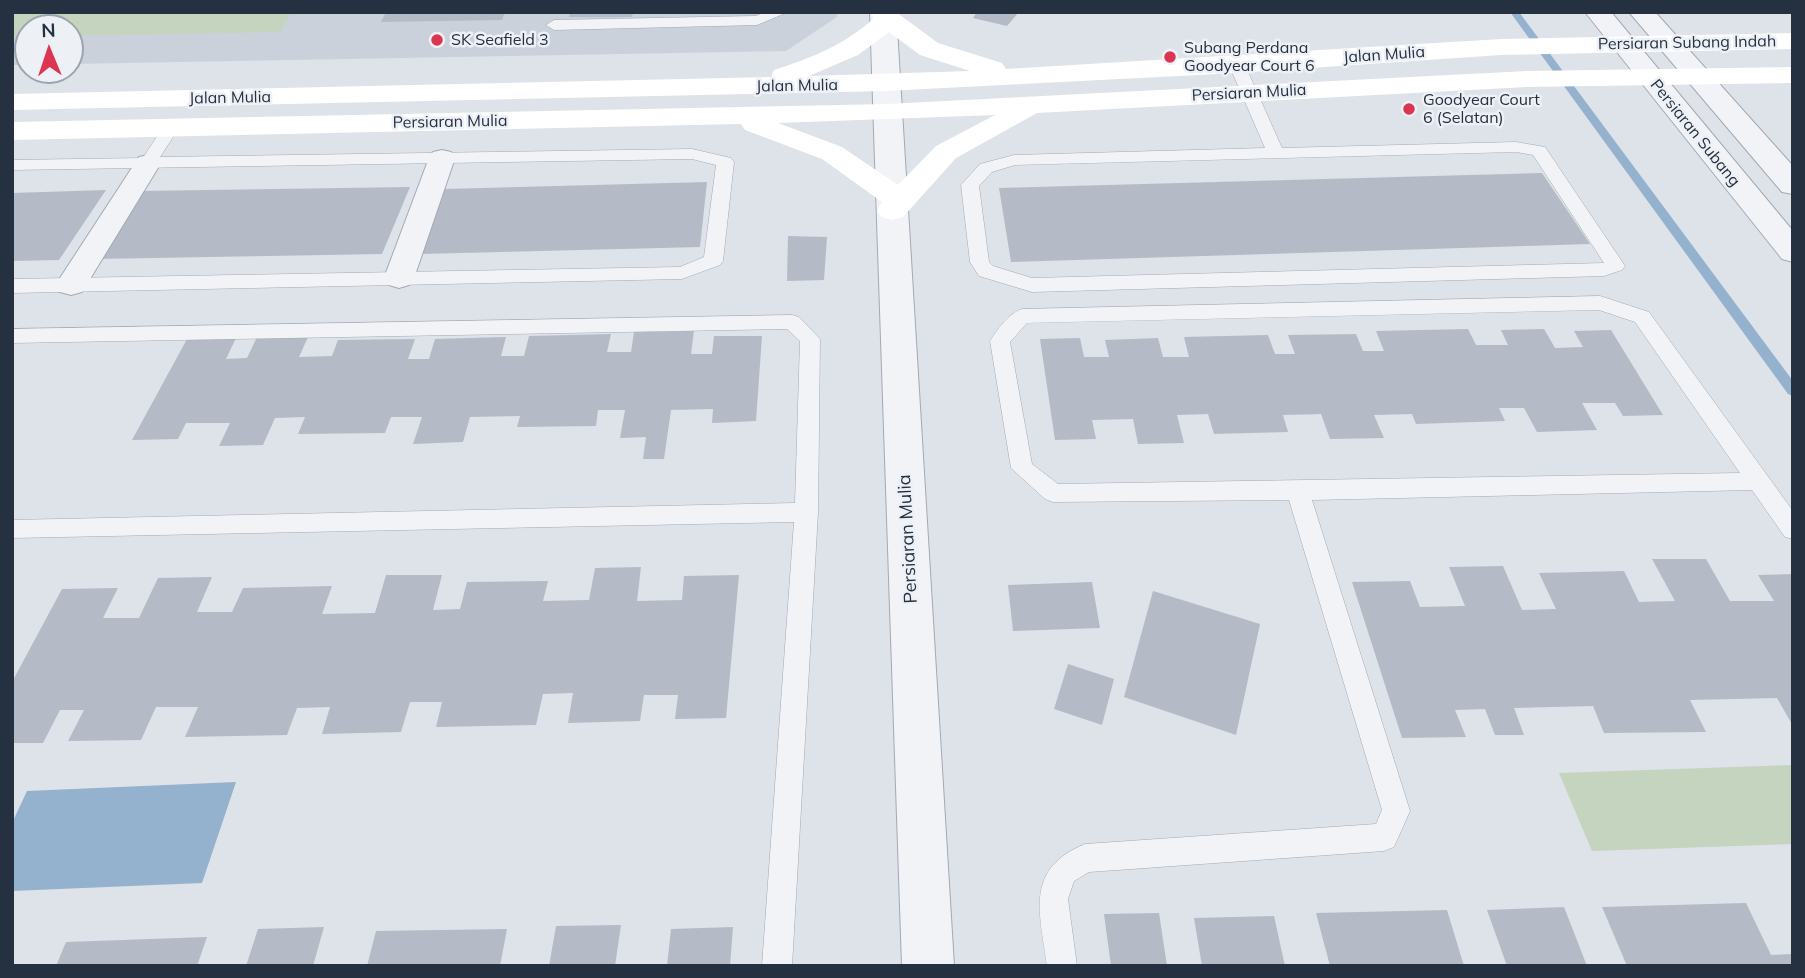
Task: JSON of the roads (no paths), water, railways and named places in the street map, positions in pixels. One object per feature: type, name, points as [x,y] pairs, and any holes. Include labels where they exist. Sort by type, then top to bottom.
[{"type":"main road","points":[[717,88],[777,78],[827,62],[867,40],[883,17],[929,49],[1010,74],[1035,91],[946,152],[892,202],[832,153],[730,115]]},
{"type":"main road","name":"Persiaran Subang Indah","points":[[1581,44],[1793,41]]},
{"type":"main road","name":"Jalan Mulia","points":[[1035,91],[1237,65],[1581,44]]},
{"type":"main road","name":"Persiaran Subang Indah","points":[[1527,79],[1793,75]]},
{"type":"main road","name":"Persiaran Mulia","points":[[12,131],[730,115],[887,98],[1035,91],[1249,93],[1527,79]]},
{"type":"main road","name":"Jalan Mulia","points":[[12,102],[717,88],[887,98]]},
{"type":"street","name":"Persiaran Subang","points":[[1597,12],[1793,252]]},
{"type":"street","points":[[1641,12],[1793,185]]},
{"type":"street","name":"Persiaran Mulia","points":[[883,17],[928,966]]},
{"type":"street","points":[[399,278],[442,158]]},
{"type":"street","points":[[71,285],[148,163]]},
{"type":"lane","points":[[554,24],[757,20],[781,12]]},
{"type":"lane","points":[[1237,65],[1275,152]]},
{"type":"lane","points":[[148,163],[171,128]]},
{"type":"lane","points":[[1516,147],[1539,151],[1615,266],[1604,270],[1032,285],[986,271],[980,262],[970,185],[986,168],[1014,160],[1275,152],[1516,147]]},
{"type":"lane","points":[[12,165],[692,154],[725,162],[713,261],[682,273],[12,286]]},
{"type":"lane","points":[[1759,481],[1298,491],[1053,493],[1022,468],[1000,341],[1022,316],[1600,303],[1642,317],[1759,481],[1793,530]]},
{"type":"lane","points":[[12,337],[792,322],[810,339],[806,512],[777,966]]},
{"type":"lane","points":[[1062,966],[1053,899],[1063,871],[1086,858],[1384,837],[1396,811],[1298,491]]},
{"type":"lane","points":[[12,529],[806,512]]},
{"type":"water","points":[[236,782],[202,883],[12,891],[12,823],[27,791]]},
{"type":"waterway","points":[[1514,12],[1793,391]]},
{"type":"place","name":"SK Seafield 3","points":[[437,40]]},
{"type":"place","name":"Subang Perdana Goodyear Court 6","points":[[1170,57]]},
{"type":"place","name":"Goodyear Court 6 (Selatan)","points":[[1409,109]]}]
